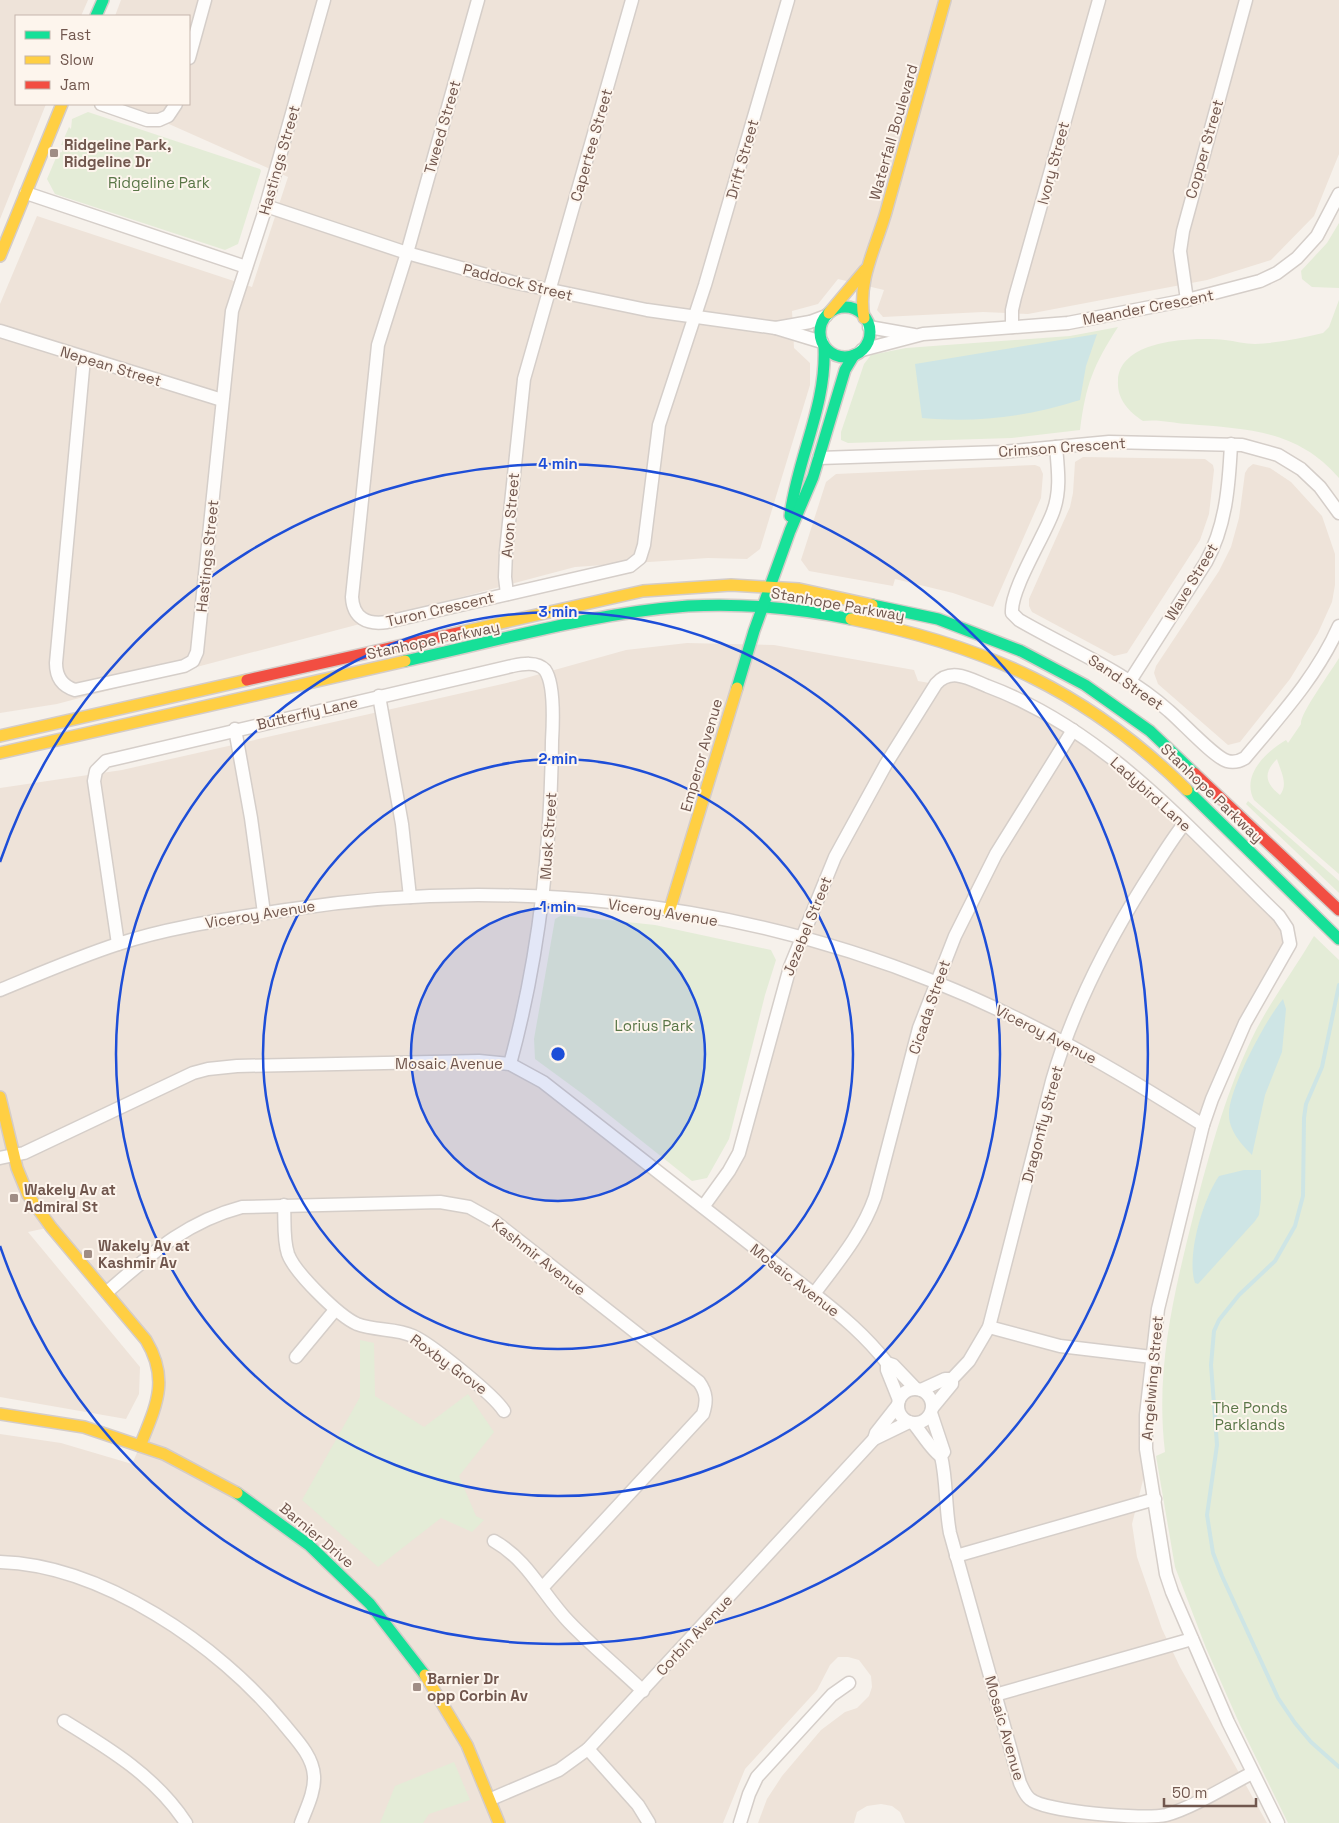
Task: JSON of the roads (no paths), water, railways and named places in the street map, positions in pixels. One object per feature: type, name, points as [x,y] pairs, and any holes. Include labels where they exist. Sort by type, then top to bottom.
[{"type":"main road","points":[[96,15],[103,0]]},
{"type":"main road","name":"Waterfall Boulevard","points":[[867,322],[861,300],[865,270],[879,238],[945,0]]},
{"type":"main road","points":[[0,256],[62,105]]},
{"type":"main road","name":"Waterfall Boulevard","points":[[828,315],[841,301],[855,279],[865,270]]},
{"type":"main road","points":[[762,606],[819,458],[845,370],[868,341],[867,322],[857,311],[848,308],[838,308],[828,315],[820,329],[827,367],[823,392],[794,486],[790,514],[790,531]]},
{"type":"main road","points":[[823,344],[835,355],[858,352]]},
{"type":"main road","name":"Stanhope Parkway","points":[[0,736],[642,591],[694,586],[769,586],[832,596],[938,619],[1007,645],[1072,677],[1121,709],[1170,748],[1339,910]]},
{"type":"main road","name":"Stanhope Parkway","points":[[0,753],[598,620],[690,606],[732,604],[824,614],[942,640],[992,657],[1066,694],[1126,734],[1152,755],[1336,936]]},
{"type":"main road","name":"Emperor Avenue","points":[[669,912],[762,606]]},
{"type":"main road","points":[[0,1096],[22,1183],[35,1207],[153,1350],[160,1366],[160,1392],[140,1446]]},
{"type":"main road","name":"Barnier Drive","points":[[0,1414],[37,1418],[78,1426],[140,1446],[195,1470],[254,1505],[299,1537],[345,1577],[396,1632],[432,1683],[458,1728],[491,1799],[499,1823]]},
{"type":"street","points":[[190,54],[204,0]]},
{"type":"street","name":"Hastings Street","points":[[84,358],[56,663],[58,676],[69,688],[83,689],[184,666],[195,657],[198,647],[232,311],[266,206],[324,0]]},
{"type":"street","name":"Tweed Street","points":[[407,254],[478,0]]},
{"type":"street","name":"Capertee Street","points":[[550,291],[632,0]]},
{"type":"street","name":"Drift Street","points":[[695,318],[788,0]]},
{"type":"street","name":"Ivory Street","points":[[1012,327],[1012,310],[1015,297],[1099,0]]},
{"type":"street","name":"Copper Street","points":[[1187,300],[1180,251],[1182,231],[1246,0]]},
{"type":"street","points":[[104,105],[147,120],[158,120],[172,113],[176,105]]},
{"type":"street","points":[[26,193],[246,267]]},
{"type":"street","name":"Meander Crescent","points":[[858,352],[914,336],[1068,323],[1187,300],[1260,282],[1277,273],[1297,258],[1317,236],[1339,194]]},
{"type":"street","name":"Paddock Street","points":[[266,206],[407,254],[550,291],[695,318],[776,328],[823,344]]},
{"type":"street","name":"Turon Crescent","points":[[407,254],[378,345],[352,597],[354,609],[363,620],[379,624],[630,566],[640,558],[644,545],[656,434],[695,318]]},
{"type":"street","name":"Avon Street","points":[[507,594],[505,578],[506,551],[524,379],[550,291]]},
{"type":"street","name":"Paddock Street","points":[[776,328],[810,322],[828,315]]},
{"type":"street","name":"Meander Crescent","points":[[867,322],[914,336]]},
{"type":"street","name":"Nepean Street","points":[[0,331],[222,400]]},
{"type":"street","name":"Crimson Crescent","points":[[819,458],[1002,452],[1109,442],[1231,444],[1266,450],[1290,461],[1320,486],[1339,513]]},
{"type":"street","name":"Wave Street","points":[[1130,681],[1206,562],[1216,543],[1224,512],[1231,444]]},
{"type":"street","name":"Sand Street","points":[[1056,447],[1058,481],[1055,505],[1014,596],[1012,613],[1019,620],[1086,654],[1130,681],[1166,709],[1220,757],[1234,762],[1245,758],[1289,706],[1324,657],[1339,626]]},
{"type":"street","name":"Butterfly Lane","points":[[118,944],[107,859],[95,790],[96,771],[106,761],[235,729],[512,666],[532,664],[541,667]]},
{"type":"street","name":"Musk Street","points":[[510,1064],[526,998],[543,897],[550,825],[552,726],[550,682],[541,667]]},
{"type":"street","name":"Ladybird Lane","points":[[960,675],[1028,704],[1072,730],[1125,768],[1284,922],[1290,938],[1288,949],[1282,961]]},
{"type":"street","name":"Jezebel Street","points":[[703,1207],[729,1171],[739,1153],[780,997],[835,857],[886,764],[936,684],[946,676],[960,675]]},
{"type":"street","points":[[379,696],[402,824],[410,897]]},
{"type":"street","points":[[235,729],[251,818],[264,913]]},
{"type":"street","name":"Cicada Street","points":[[814,1294],[868,1218],[919,1028],[936,982],[984,876],[1072,730]]},
{"type":"street","name":"Dragonfly Street","points":[[932,1410],[952,1384],[952,1379],[969,1361],[989,1326],[1052,1081],[1065,1042],[1106,946],[1184,824]]},
{"type":"street","name":"Viceroy Avenue","points":[[0,990],[118,944],[174,929],[264,913],[325,904],[410,897],[486,895],[543,897],[669,912],[802,938],[851,952],[936,982],[1065,1042],[1133,1081],[1203,1125]]},
{"type":"street","name":"Angelwing Street","points":[[1278,1823],[1252,1773],[1192,1639],[1166,1574],[1146,1441],[1152,1357],[1158,1308],[1203,1125],[1245,1023],[1282,961]]},
{"type":"street","name":"Mosaic Avenue","points":[[0,1158],[14,1156],[179,1079],[208,1069],[238,1066],[469,1061],[510,1064],[543,1082],[814,1294],[863,1335],[887,1363],[893,1364],[919,1390]]},
{"type":"street","name":"Kashmir Avenue","points":[[107,1292],[164,1244],[184,1231],[223,1213],[242,1207],[440,1202],[469,1207],[494,1221],[692,1376],[704,1389],[706,1405],[703,1414],[542,1588]]},
{"type":"street","name":"Roxby Grove","points":[[284,1205],[285,1238],[289,1256],[293,1264],[335,1310],[356,1324],[394,1330],[416,1337],[492,1395],[504,1411]]},
{"type":"street","points":[[296,1357],[335,1310]]},
{"type":"street","points":[[989,1326],[1060,1346],[1152,1357]]},
{"type":"street","name":"Mosaic Avenue","points":[[887,1363],[887,1370],[899,1403]]},
{"type":"street","name":"Dragonfly Street","points":[[919,1390],[952,1379]]},
{"type":"street","points":[[919,1390],[929,1396],[932,1410],[924,1421],[912,1423],[901,1416],[899,1403],[906,1392],[919,1390]]},
{"type":"street","name":"Corbin Avenue","points":[[491,1799],[559,1770],[588,1749],[874,1439],[876,1433],[899,1403]]},
{"type":"street","name":"Mosaic Avenue","points":[[932,1410],[944,1452],[941,1456],[945,1478],[947,1517],[956,1556],[1020,1783],[1030,1799],[1049,1806],[1157,1820],[1252,1773]]},
{"type":"street","name":"Mosaic Avenue","points":[[912,1423],[927,1438],[935,1453],[941,1456]]},
{"type":"street","name":"Corbin Avenue","points":[[874,1439],[912,1423]]},
{"type":"street","points":[[956,1556],[1155,1499]]},
{"type":"street","points":[[494,1541],[513,1554],[569,1622],[643,1691]]},
{"type":"street","points":[[0,1562],[27,1563],[47,1567],[80,1578],[134,1603],[182,1630],[230,1668],[269,1706],[304,1749],[311,1764],[314,1775],[314,1787],[301,1823]]},
{"type":"street","points":[[995,1695],[1192,1639]]},
{"type":"street","points":[[740,1823],[749,1794],[757,1777],[832,1695],[849,1683]]},
{"type":"street","points":[[64,1721],[110,1749],[136,1768],[170,1801],[186,1823]]},
{"type":"street","points":[[588,1749],[638,1805],[649,1823]]},
{"type":"waterway","points":[[1339,985],[1322,1067],[1306,1104],[1304,1118],[1303,1196],[1295,1226],[1275,1261],[1239,1295],[1219,1320],[1214,1331],[1211,1365],[1217,1445],[1207,1515],[1213,1553],[1278,1698],[1311,1742],[1339,1767]]},
{"type":"place","name":"Ridgeline Park, Ridgeline Dr","points":[[54,153]]},
{"type":"place","name":"Wakely Av at Admiral St","points":[[14,1198]]},
{"type":"place","name":"Wakely Av at Kashmir Av","points":[[88,1254]]},
{"type":"place","name":"Barnier Dr opp Corbin Av","points":[[417,1687]]},
{"type":"park label","name":"Ridgeline Park","points":[[159,182]]},
{"type":"park label","name":"Lorius Park","points":[[654,1025]]},
{"type":"park label","name":"The Ponds Parklands","points":[[1250,1416]]}]
